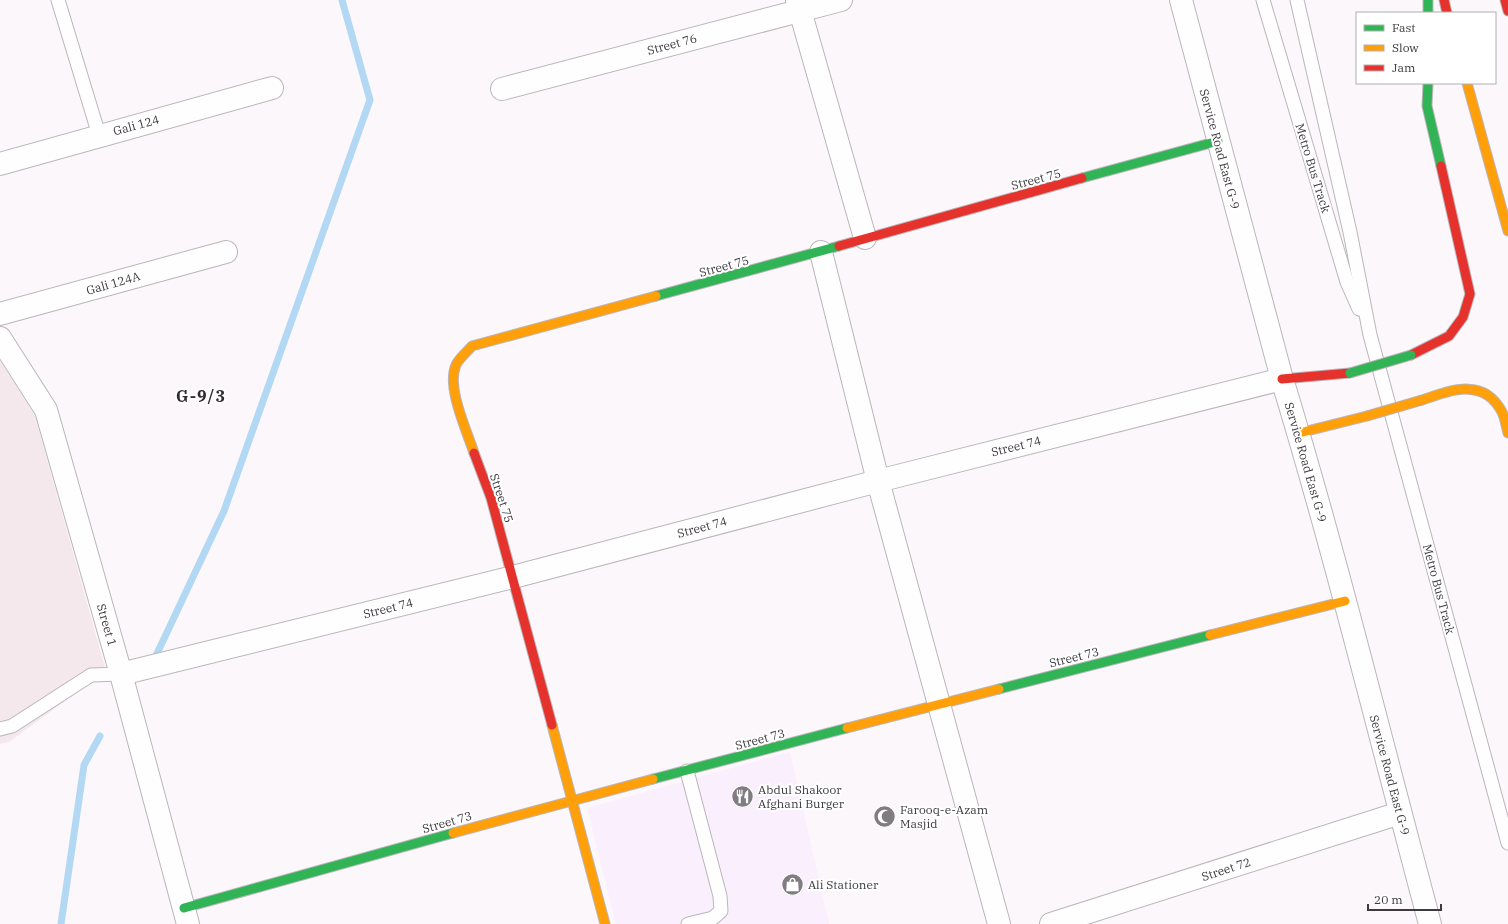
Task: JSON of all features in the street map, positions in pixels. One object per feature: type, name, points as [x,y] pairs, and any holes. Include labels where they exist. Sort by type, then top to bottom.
[{"type":"street","name":"Street 76","points":[[502,89],[799,5],[841,0]]},
{"type":"street","name":"Service Road East G-9","points":[[1181,0],[1282,379],[1299,433],[1345,601],[1430,924]]},
{"type":"street","points":[[1428,0],[1428,12]]},
{"type":"street","points":[[1444,0],[1448,12]]},
{"type":"street","points":[[1505,0],[1508,11]]},
{"type":"street","points":[[799,5],[865,238]]},
{"type":"street","points":[[1282,379],[1350,373],[1411,355],[1449,336],[1463,317],[1470,294],[1427,106],[1428,84]]},
{"type":"street","points":[[1467,84],[1508,231]]},
{"type":"street","name":"Gali 124","points":[[0,164],[99,135],[272,88]]},
{"type":"street","name":"Street 75","points":[[605,924],[514,577],[491,498],[458,408],[453,380],[456,365],[472,346],[821,252],[865,238],[1218,141]]},
{"type":"street","name":"Gali 124A","points":[[0,314],[226,252]]},
{"type":"street","points":[[821,252],[878,481],[999,924]]},
{"type":"street","name":"Street 1","points":[[0,338],[46,410],[121,674],[186,916]]},
{"type":"street","name":"Street 74","points":[[121,674],[514,577],[878,481],[1282,379]]},
{"type":"street","points":[[1299,433],[1367,416],[1456,389],[1483,390],[1496,402],[1502,412],[1508,433]]},
{"type":"street","name":"Street 73","points":[[186,916],[573,800],[939,704],[1345,601]]},
{"type":"street","name":"Street 72","points":[[1051,924],[1400,813]]},
{"type":"lane","points":[[58,0],[99,135]]},
{"type":"lane","name":"Metro Bus Track","points":[[1262,0],[1347,282],[1370,335]]},
{"type":"lane","name":"Metro Bus Track","points":[[1297,0],[1350,232],[1370,335],[1508,843]]},
{"type":"lane","points":[[0,729],[12,726],[91,675],[121,674]]},
{"type":"lane","points":[[687,771],[720,896],[721,911],[713,918],[688,924]]},
{"type":"shaded area","points":[[0,361],[35,416],[106,671],[9,742],[0,744]]},
{"type":"shaded area","points":[[790,752],[829,924],[616,924],[587,808]]},
{"type":"waterway","points":[[154,660],[224,511],[370,100],[342,0]]},
{"type":"waterway","points":[[61,924],[84,765],[100,736]]},
{"type":"traffic: fast","points":[[1428,0],[1428,12]]},
{"type":"traffic: fast","points":[[1428,84],[1427,106],[1441,166]]},
{"type":"traffic: fast","points":[[1082,178],[1218,141]]},
{"type":"traffic: fast","points":[[656,296],[839,246]]},
{"type":"traffic: fast","points":[[1350,373],[1411,355]]},
{"type":"traffic: fast","points":[[999,689],[1210,635]]},
{"type":"traffic: fast","points":[[653,779],[847,728]]},
{"type":"traffic: fast","points":[[184,908],[453,833]]},
{"type":"traffic: slow","points":[[1467,84],[1508,231]]},
{"type":"traffic: slow","points":[[474,453],[455,397],[454,385],[454,374],[457,362],[472,346],[656,296]]},
{"type":"traffic: slow","points":[[1422,400],[1455,390],[1476,390],[1486,394],[1495,401],[1503,414],[1508,433]]},
{"type":"traffic: slow","points":[[1367,416],[1422,400]]},
{"type":"traffic: slow","points":[[1299,433],[1367,416]]},
{"type":"traffic: slow","points":[[1210,635],[1345,601]]},
{"type":"traffic: slow","points":[[847,728],[999,689]]},
{"type":"traffic: slow","points":[[552,725],[605,924]]},
{"type":"traffic: slow","points":[[453,833],[653,779]]},
{"type":"traffic: jam","points":[[1444,0],[1447,12]]},
{"type":"traffic: jam","points":[[1505,0],[1508,11]]},
{"type":"traffic: jam","points":[[1411,355],[1449,336],[1463,317],[1470,294],[1441,166]]},
{"type":"traffic: jam","points":[[839,246],[1082,178]]},
{"type":"traffic: jam","points":[[1282,379],[1350,373]]},
{"type":"traffic: jam","points":[[474,453],[491,498],[552,725]]},
{"type":"place","name":"Abdul Shakoor Afghani Burger","points":[[743,796]]},
{"type":"place","name":"Farooq-e-Azam Masjid","points":[[884,816]]},
{"type":"place","name":"Ali Stationer","points":[[793,884]]},
{"type":"district","name":"G-9/3","points":[[201,396]]}]
